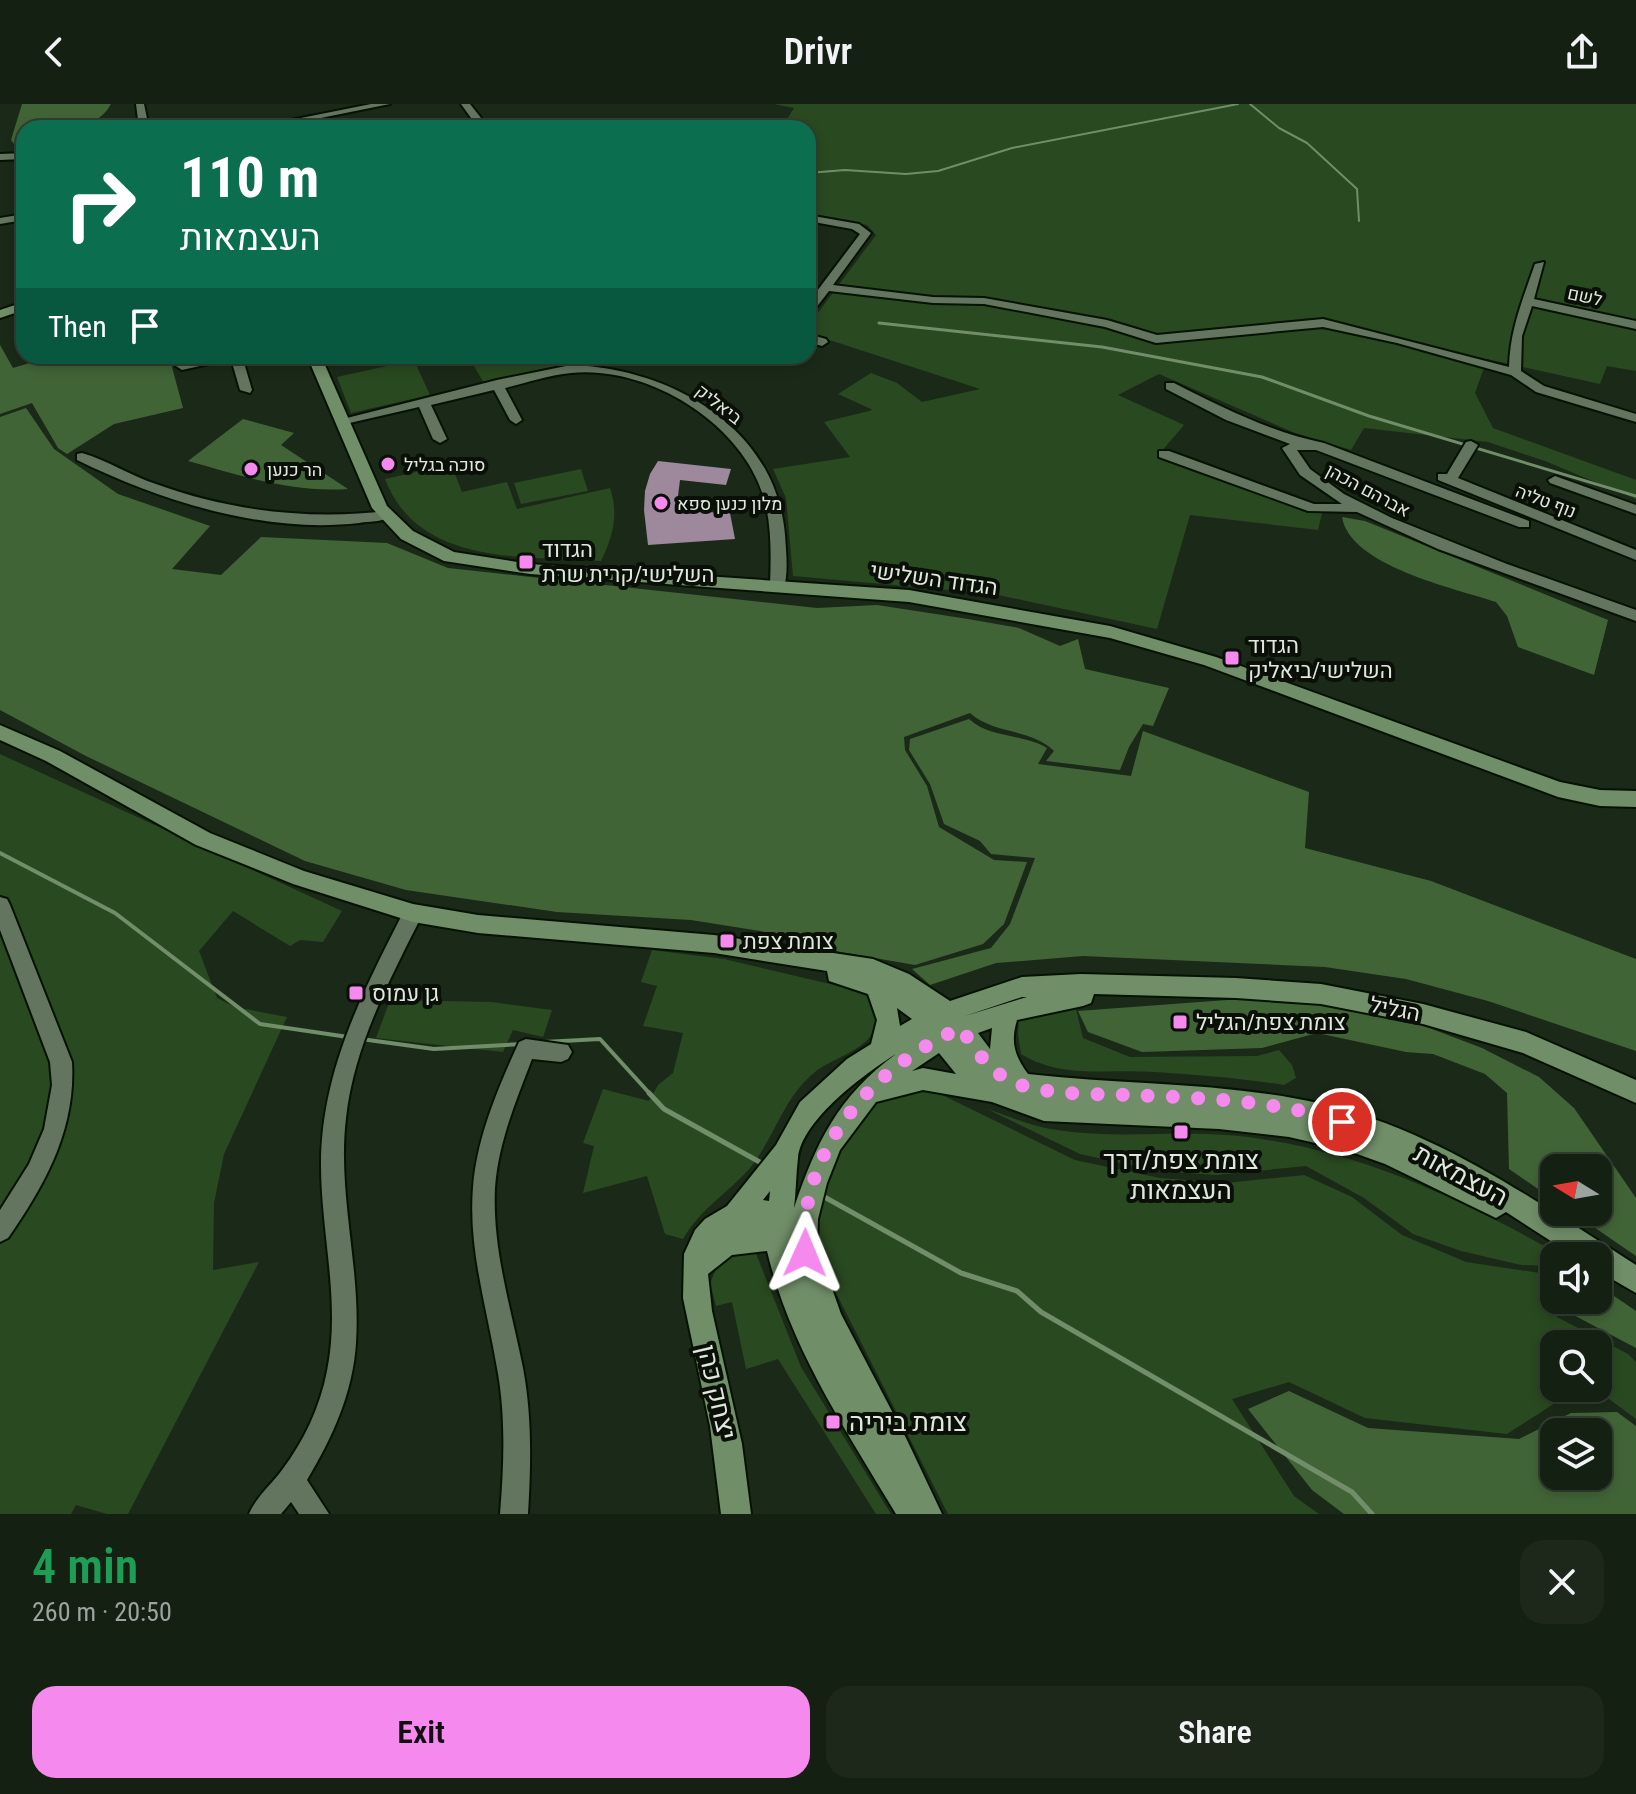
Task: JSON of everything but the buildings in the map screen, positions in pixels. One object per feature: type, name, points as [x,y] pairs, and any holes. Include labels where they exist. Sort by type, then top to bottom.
[{"type":"street","points":[[296,120],[386,104]]},
{"type":"street","points":[[816,219],[855,226],[866,233],[816,300]]},
{"type":"street","points":[[1515,372],[1516,336],[1540,264]]},
{"type":"street","points":[[826,287],[933,300],[984,301],[1107,324],[1156,339],[1323,323],[1515,372],[1540,389],[1636,418]]},
{"type":"street","name":"לשם","points":[[1526,301],[1636,325]]},
{"type":"street","points":[[816,340],[822,342]]},
{"type":"street","points":[[182,366],[191,364]]},
{"type":"street","points":[[238,364],[246,390]]},
{"type":"street","name":"הגדוד השלישי","points":[[317,364],[371,490],[387,515],[407,535],[435,552],[492,566],[939,600],[1134,638],[1261,678],[1536,782],[1600,798],[1636,799]]},
{"type":"street","points":[[590,368],[597,364]]},
{"type":"street","name":"ביאליק","points":[[341,421],[497,384],[590,368],[624,373],[673,392],[715,419],[757,464],[773,505],[778,586]]},
{"type":"street","points":[[497,384],[516,420]]},
{"type":"street","points":[[1170,386],[1231,417],[1304,444]]},
{"type":"street","points":[[423,402],[440,439]]},
{"type":"street","name":"אברהם הכהן","points":[[1524,524],[1347,455],[1304,444],[1289,448],[1301,471],[1313,482],[1358,508],[1408,531],[1636,616]]},
{"type":"street","name":"נוף טליה","points":[[1471,445],[1446,478],[1636,555]]},
{"type":"street","points":[[1164,454],[1313,508],[1358,508]]},
{"type":"street","points":[[82,457],[107,471],[226,508],[347,521],[387,515]]},
{"type":"street","name":"נוף טליה","points":[[1555,480],[1636,510]]},
{"type":"street","points":[[0,732],[53,756],[203,839],[300,878],[413,913],[478,924],[714,944],[873,969],[901,981],[945,1024]]},
{"type":"street","points":[[0,905],[61,1062],[64,1084],[49,1145],[0,1230]]},
{"type":"street","points":[[263,1514],[289,1484],[323,1425],[332,1399],[345,1319],[334,1169],[339,1094],[363,1016],[413,913]]},
{"type":"street","points":[[811,959],[830,972],[893,993],[945,1024]]},
{"type":"street","name":"הגליל","points":[[945,1024],[1022,987],[1081,984],[1140,988],[1236,988],[1321,994],[1423,1014],[1526,1043],[1636,1092]]},
{"type":"street","points":[[877,988],[889,1011],[889,1023],[879,1052]]},
{"type":"street","name":"הגליל","points":[[945,1024],[1008,1014],[1033,1003],[1140,988]]},
{"type":"street","points":[[864,1095],[923,1079],[1009,1090],[1000,1032],[1008,1014]]},
{"type":"street","points":[[913,1514],[817,1353],[790,1291],[777,1225],[786,1170],[785,1154],[809,1110],[855,1067],[879,1052],[945,1024]]},
{"type":"street","points":[[927,1514],[903,1461],[838,1339],[805,1253],[803,1225],[827,1149],[864,1095],[945,1024]]},
{"type":"street","name":"העצמאות","points":[[945,1024],[964,1067],[1044,1109],[1208,1118],[1293,1126],[1332,1134],[1365,1144],[1452,1182],[1565,1242]]},
{"type":"street","points":[[514,1514],[517,1427],[511,1371],[487,1266],[484,1184],[494,1133],[526,1049],[561,1052]]},
{"type":"street","name":"העצמאות","points":[[1009,1090],[1198,1098],[1320,1115],[1386,1136],[1456,1166],[1636,1280]]},
{"type":"street","name":"יצחק כהן","points":[[736,1514],[731,1453],[697,1303],[695,1270],[701,1246],[713,1229],[737,1212],[785,1154]]},
{"type":"street","points":[[737,1212],[777,1225],[803,1225]]},
{"type":"street","points":[[695,1270],[717,1246],[777,1225]]},
{"type":"street","name":"העצמאות","points":[[1612,1267],[1636,1280]]},
{"type":"street","points":[[289,1484],[300,1491],[315,1514]]},
{"type":"green space","points":[[22,104],[111,104],[95,120],[17,120]]},
{"type":"green space","points":[[774,104],[1636,104],[1636,371],[1607,366],[1600,384],[1487,359],[1475,393],[1493,428],[1636,480],[1636,499],[1545,461],[1488,442],[1364,428],[1351,450],[1295,433],[1159,374],[1118,395],[1184,425],[1160,453],[1322,513],[1318,530],[1190,515],[1157,629],[994,594],[793,576],[786,498],[773,469],[850,457],[824,422],[873,410],[838,394],[871,373],[897,383],[922,402],[980,389],[816,336],[816,315],[876,235],[867,225],[816,215],[816,120],[787,120],[794,108]]},
{"type":"green space","points":[[16,124],[16,146],[11,140]]},
{"type":"green space","points":[[0,345],[13,368],[26,364],[171,364],[183,408],[114,424],[67,454],[58,448],[32,403],[0,414]]},
{"type":"green space","points":[[396,364],[416,364],[430,395],[351,413],[337,377]]},
{"type":"green space","points":[[482,364],[584,364],[484,383],[474,366]]},
{"type":"green space","points":[[26,408],[54,449],[118,494],[210,526],[172,569],[221,575],[261,537],[387,543],[448,568],[817,608],[877,605],[1019,628],[1060,646],[1078,639],[1085,669],[1169,688],[1153,726],[1143,724],[1120,770],[1046,761],[1054,751],[1045,744],[1035,738],[990,725],[970,713],[904,737],[905,750],[927,786],[939,827],[994,860],[1027,862],[1004,924],[983,944],[915,965],[829,950],[760,931],[691,920],[557,912],[406,890],[305,861],[86,756],[0,710],[0,417]]},
{"type":"green space","points":[[243,419],[294,433],[281,445],[348,489],[287,486],[188,461]]},
{"type":"green space","points":[[451,464],[462,492],[507,482],[517,509],[610,488],[614,507],[613,525],[601,561],[508,556],[476,551],[448,542],[422,528],[401,507],[385,479]]},
{"type":"green space","points":[[581,469],[588,491],[521,504],[514,483]]},
{"type":"green space","points":[[1342,517],[1365,521],[1608,620],[1594,675],[1518,647],[1507,616],[1496,602],[1431,582],[1383,562],[1349,534]]},
{"type":"green space","points":[[969,719],[986,730],[1047,748],[1038,764],[1131,776],[1143,731],[1309,792],[1305,848],[1431,881],[1636,959],[1636,1051],[1488,1001],[1406,979],[1325,967],[1083,956],[996,963],[930,985],[912,969],[991,948],[1010,924],[1035,858],[991,854],[980,841],[944,824],[930,784],[909,750],[910,739]]},
{"type":"green space","points":[[0,754],[342,911],[323,942],[300,940],[290,946],[233,911],[199,951],[217,998],[235,1007],[287,1017],[224,1154],[214,1203],[213,1270],[259,1262],[128,1514],[107,1514],[76,1505],[71,1514],[0,1514]]},
{"type":"green space","points":[[652,950],[724,959],[860,991],[869,995],[876,1016],[874,1030],[864,1043],[822,1067],[804,1082],[750,1168],[706,1210],[683,1239],[665,1234],[647,1176],[583,1193],[594,1146],[583,1143],[603,1089],[649,1101],[658,1085],[673,1073],[683,1033],[643,1026],[657,986],[641,982]]},
{"type":"green space","points":[[1299,999],[1390,1013],[1482,1048],[1539,1077],[1574,1108],[1606,1154],[1540,1154],[1540,1190],[1509,1169],[1507,1093],[1485,1074],[1433,1054],[1406,1052],[1317,1033],[1262,1048],[1142,1052],[1088,1032],[1078,1011],[1227,1000]]},
{"type":"green space","points":[[390,1000],[492,1002],[552,1010],[543,1037],[513,1030],[503,1052],[376,1038]]},
{"type":"green space","points":[[1074,1001],[1083,1038],[1130,1057],[1257,1056],[1279,1050],[1292,1065],[1296,1078],[1284,1085],[1170,1073],[1069,1070],[1037,1062],[1021,1054],[1019,1015]]},
{"type":"green space","points":[[898,1088],[936,1092],[1075,1160],[1160,1178],[1225,1183],[1304,1175],[1352,1197],[1402,1235],[1466,1262],[1540,1273],[1540,1314],[1556,1314],[1582,1330],[1540,1330],[1540,1402],[1557,1402],[1507,1434],[1365,1418],[1289,1382],[1232,1399],[1294,1496],[1319,1514],[948,1514],[829,1279],[816,1232],[820,1174],[869,1098]]},
{"type":"green space","points":[[987,1109],[1039,1126],[1078,1133],[1227,1135],[1316,1150],[1359,1162],[1442,1194],[1540,1244],[1540,1266],[1521,1265],[1461,1251],[1413,1234],[1364,1198],[1306,1166],[1216,1175],[1158,1171],[1080,1154]]},
{"type":"green space","points":[[1612,1163],[1636,1198],[1636,1256],[1592,1226],[1612,1226]]},
{"type":"green space","points":[[755,1251],[801,1367],[891,1514],[876,1514],[778,1359],[746,1369],[732,1302],[716,1306],[710,1283],[722,1256]]},
{"type":"green space","points":[[1612,1295],[1636,1311],[1636,1348],[1612,1335],[1612,1330],[1602,1330],[1572,1314],[1612,1314]]},
{"type":"green space","points":[[1612,1346],[1636,1362],[1636,1419],[1612,1401]]},
{"type":"green space","points":[[1289,1391],[1368,1428],[1519,1439],[1540,1428],[1540,1490],[1612,1490],[1612,1418],[1561,1418],[1571,1413],[1617,1412],[1636,1426],[1636,1514],[1344,1514],[1312,1490],[1248,1409]]},
{"type":"waterway","points":[[816,172],[845,170],[906,174],[938,171],[1012,148],[1238,104]]},
{"type":"waterway","points":[[1250,104],[1279,128],[1307,143],[1357,189],[1359,221]]},
{"type":"waterway","points":[[879,323],[1102,347],[1262,377],[1369,416],[1636,496]]},
{"type":"waterway","points":[[0,853],[115,913],[260,1024],[348,1037]]},
{"type":"waterway","points":[[361,1039],[434,1049],[523,1044]]},
{"type":"waterway","points":[[544,1042],[600,1039],[651,1095]]},
{"type":"waterway","points":[[649,1093],[664,1109],[765,1165]]},
{"type":"waterway","points":[[819,1194],[961,1273],[1017,1291],[1041,1312],[1352,1492],[1372,1514]]},
{"type":"place","name":"סוכה בגליל","points":[[388,464]]},
{"type":"place","name":"הר כנען","points":[[251,469]]},
{"type":"place","name":"מלון כנען ספא","points":[[661,503]]},
{"type":"place","name":"הגדוד השלישי/קרית שרת","points":[[526,562]]},
{"type":"place","name":"הגדוד השלישי/ביאליק","points":[[1232,658]]},
{"type":"place","name":"צומת צפת","points":[[727,941]]},
{"type":"place","name":"גן עמוס","points":[[356,993]]},
{"type":"place","name":"צומת צפת/הגליל","points":[[1180,1022]]},
{"type":"place","name":"צומת צפת/דרך העצמאות","points":[[1181,1132]]},
{"type":"place","name":"צומת ביריה","points":[[833,1422]]},
{"type":"route","points":[[805,1253],[803,1225],[808,1201],[827,1149],[855,1103],[882,1078],[940,1037],[961,1028],[988,1065],[1021,1085],[1101,1094],[1198,1098],[1320,1115],[1342,1122]]}]
